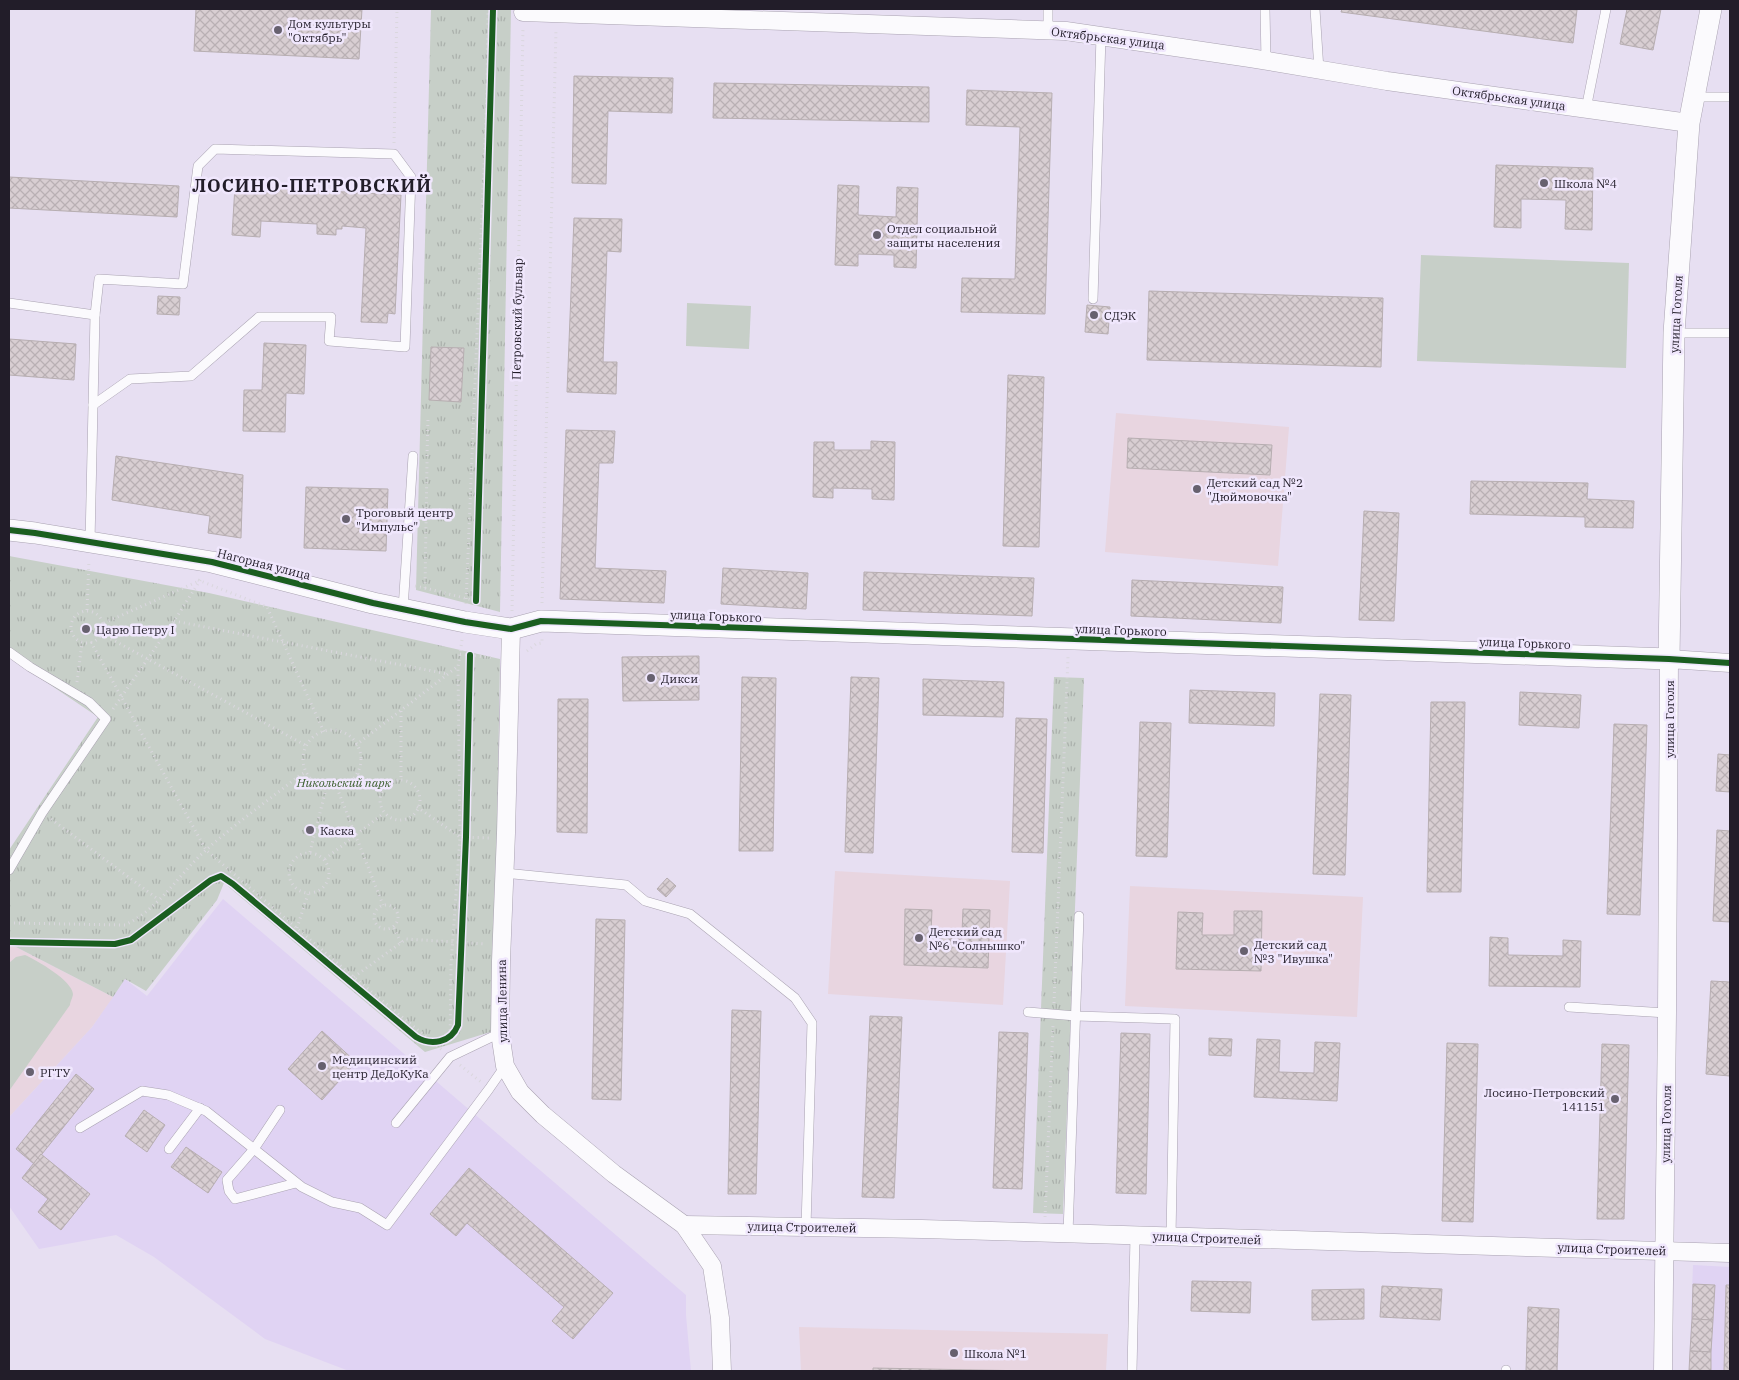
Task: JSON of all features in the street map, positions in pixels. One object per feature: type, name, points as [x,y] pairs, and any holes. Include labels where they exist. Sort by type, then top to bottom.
[{"type":"street","name":"улица Гоголя","points":[[1663,1371],[1669,659],[1674,333],[1689,123],[1711,9]]},
{"type":"street","name":"Октябрьская улица","points":[[523,12],[1066,31],[1387,81],[1689,123]]},
{"type":"street","name":"Нагорная улица","points":[[9,530],[35,533],[89,554],[212,562],[346,597],[465,622],[511,629]]},
{"type":"street","name":"улица Горького","points":[[511,629],[541,621],[1669,659],[1730,663]]},
{"type":"street","name":"улица Ленина","points":[[511,629],[500,1033],[505,1066],[520,1092],[543,1115],[614,1174],[684,1225],[712,1266],[720,1318],[722,1371]]},
{"type":"street","name":"улица Строителей","points":[[684,1225],[1045,1233],[1730,1253]]},
{"type":"lane","points":[[1048,9],[1048,30]]},
{"type":"lane","points":[[1265,9],[1266,61]]},
{"type":"lane","points":[[1315,9],[1320,70]]},
{"type":"lane","points":[[1586,108],[1606,9]]},
{"type":"lane","points":[[1093,299],[1101,36]]},
{"type":"lane","points":[[1694,97],[1730,97]]},
{"type":"lane","points":[[89,554],[95,315],[99,278],[183,284],[198,166],[215,149],[394,154],[411,177],[404,347],[329,342],[331,317],[259,316],[191,376],[130,379],[93,405]]},
{"type":"lane","points":[[9,303],[95,315]]},
{"type":"lane","points":[[1674,333],[1730,333]]},
{"type":"lane","points":[[403,609],[413,456]]},
{"type":"lane","points":[[9,652],[89,702],[106,719],[42,813],[9,870]]},
{"type":"lane","points":[[504,873],[626,885],[645,901],[690,914],[795,998],[812,1023],[806,1227]]},
{"type":"lane","points":[[1068,1234],[1080,916]]},
{"type":"lane","points":[[1569,1007],[1667,1013]]},
{"type":"lane","points":[[1028,1012],[1175,1020],[1170,1237]]},
{"type":"lane","points":[[396,1124],[450,1056],[500,1033]]},
{"type":"lane","points":[[80,1128],[142,1091],[168,1095],[206,1111],[296,1183],[332,1202],[360,1208],[387,1225],[490,1089],[505,1066]]},
{"type":"lane","points":[[169,1149],[200,1108]]},
{"type":"lane","points":[[280,1110],[254,1149],[226,1180],[228,1191],[236,1199],[296,1183]]},
{"type":"lane","points":[[1132,1371],[1135,1236]]},
{"type":"path","points":[[394,154],[397,9]]},
{"type":"path","points":[[464,886],[458,667],[465,622],[487,90],[488,9]]},
{"type":"path","points":[[482,395],[493,9]]},
{"type":"path","points":[[541,621],[557,13]]},
{"type":"path","points":[[425,588],[428,418]]},
{"type":"path","points":[[87,610],[89,554]]},
{"type":"path","points":[[106,719],[174,621],[212,562]]},
{"type":"path","points":[[190,579],[268,606],[282,642],[324,732]]},
{"type":"path","points":[[104,623],[200,581]]},
{"type":"path","points":[[404,585],[425,588],[476,601],[476,591]]},
{"type":"path","points":[[87,610],[98,613],[104,623],[102,634],[94,642],[82,643],[73,636],[71,624],[76,614],[87,610]]},
{"type":"path","points":[[174,621],[448,674]]},
{"type":"path","points":[[102,634],[305,745]]},
{"type":"path","points":[[1045,1233],[1068,640]]},
{"type":"path","points":[[90,642],[206,850],[354,977],[490,1089]]},
{"type":"path","points":[[76,694],[82,643]]},
{"type":"path","points":[[470,655],[470,664]]},
{"type":"path","points":[[356,744],[458,667]]},
{"type":"path","points":[[401,710],[401,779]]},
{"type":"path","points":[[337,730],[354,739],[356,744],[362,756],[358,774],[344,787],[326,789],[310,780],[302,763],[305,745],[319,732],[337,730]]},
{"type":"path","points":[[9,923],[125,924],[141,917],[206,850],[306,772]]},
{"type":"path","points":[[358,774],[383,790]]},
{"type":"path","points":[[401,779],[415,786],[420,801],[413,815],[398,820],[384,813],[379,798],[386,784],[401,779]]},
{"type":"path","points":[[337,788],[383,905]]},
{"type":"path","points":[[310,852],[326,789]]},
{"type":"path","points":[[450,1056],[453,942],[467,799]]},
{"type":"path","points":[[417,807],[463,837],[494,838]]},
{"type":"path","points":[[42,813],[159,900]]},
{"type":"path","points":[[324,859],[384,813]]},
{"type":"path","points":[[310,852],[324,859],[330,874],[323,888],[308,894],[294,887],[288,872],[295,858],[310,852]]},
{"type":"path","points":[[297,928],[308,894]]},
{"type":"path","points":[[383,905],[392,906],[398,912],[399,920],[394,928],[385,930],[377,926],[374,919],[376,910],[383,905]]},
{"type":"path","points":[[278,922],[423,1042],[443,1041],[450,1037],[458,1025]]},
{"type":"path","points":[[394,928],[401,943]]},
{"type":"path","points":[[461,953],[462,934]]},
{"type":"path","points":[[354,977],[406,939],[453,942]]},
{"type":"shaded area","name":"Детский сад №2 \"Дюймовочка\"","points":[[1116,413],[1289,427],[1278,566],[1105,552]]},
{"type":"shaded area","name":"Детский сад №6 \"Солнышко\"","points":[[835,871],[1010,881],[1003,1005],[828,994]]},
{"type":"shaded area","name":"Детский сад №3 \"Ивушка\"","points":[[1130,886],[1363,897],[1357,1017],[1125,1006]]},
{"type":"shaded area","points":[[223,899],[686,1295],[691,1371],[349,1371],[265,1339],[154,1257],[116,1235],[39,1249],[9,1206],[9,1117],[92,1027],[125,979],[147,996]]},
{"type":"shaded area","name":"РГТУ","points":[[9,946],[16,947],[113,997],[92,1027],[9,1117]]},
{"type":"shaded area","points":[[1693,1265],[1730,1267],[1730,1371],[1689,1371]]},
{"type":"shaded area","name":"Школа №1","points":[[799,1327],[1108,1334],[1106,1371],[801,1371]]},
{"type":"green space","points":[[431,9],[511,9],[500,612],[416,590]]},
{"type":"green space","points":[[1421,255],[1629,263],[1626,368],[1417,361]]},
{"type":"green space","points":[[687,303],[751,306],[749,349],[686,346]]},
{"type":"green space","name":"Никольский парк","points":[[9,556],[209,593],[500,659],[494,1031],[425,1052],[224,883],[217,900],[146,991],[125,979],[113,997],[16,947],[9,946],[9,850],[98,717],[9,657]]},
{"type":"green space","points":[[1054,677],[1084,678],[1063,1214],[1033,1213]]},
{"type":"green space","points":[[25,955],[60,977],[67,983],[73,995],[70,1005],[9,1091],[9,963],[16,957]]},
{"type":"building","name":"Дом культуры \"Октябрь\"","points":[[196,9],[362,9],[359,59],[194,51]]},
{"type":"building","points":[[1342,9],[1577,10],[1573,43],[1341,12]]},
{"type":"building","points":[[1627,9],[1661,9],[1653,50],[1620,44]]},
{"type":"building","points":[[574,76],[673,78],[672,113],[608,111],[606,184],[572,183]]},
{"type":"building","points":[[714,83],[929,87],[929,122],[713,118]]},
{"type":"building","points":[[967,90],[1052,93],[1045,314],[961,312],[962,278],[1015,279],[1020,127],[966,125]]},
{"type":"building","name":"Школа №4","points":[[1496,165],[1593,168],[1592,230],[1565,229],[1566,200],[1521,199],[1521,228],[1494,227]]},
{"type":"building","points":[[9,177],[179,186],[177,217],[9,208]]},
{"type":"building","name":"Отдел социальной защиты населения","points":[[838,185],[859,186],[858,215],[896,217],[897,187],[918,188],[916,268],[894,267],[894,255],[858,254],[858,266],[835,265]]},
{"type":"building","points":[[235,186],[401,195],[395,314],[388,313],[387,323],[361,322],[366,228],[342,226],[342,229],[336,229],[336,235],[317,234],[317,224],[261,221],[260,237],[232,235]]},
{"type":"building","points":[[574,218],[622,219],[621,252],[607,251],[603,362],[617,362],[616,394],[567,392]]},
{"type":"building","points":[[1149,291],[1383,298],[1381,367],[1147,360]]},
{"type":"building","points":[[158,296],[180,297],[179,315],[157,314]]},
{"type":"building","points":[[1087,305],[1110,307],[1108,334],[1085,332]]},
{"type":"building","points":[[9,339],[76,344],[74,380],[9,375]]},
{"type":"building","points":[[264,343],[306,345],[304,394],[286,393],[285,432],[243,431],[244,390],[262,390]]},
{"type":"building","points":[[431,347],[464,348],[461,402],[429,400]]},
{"type":"building","points":[[1008,375],[1044,377],[1039,547],[1003,546]]},
{"type":"building","points":[[566,430],[615,431],[613,463],[599,463],[595,568],[666,571],[664,603],[560,599]]},
{"type":"building","points":[[1128,438],[1272,445],[1270,475],[1127,468]]},
{"type":"building","points":[[871,441],[895,442],[894,500],[872,499],[872,489],[833,488],[833,498],[813,497],[814,442],[834,442],[834,450],[871,450]]},
{"type":"building","points":[[116,456],[243,475],[241,538],[208,533],[210,516],[112,500]]},
{"type":"building","points":[[1471,481],[1588,483],[1587,499],[1634,501],[1633,528],[1585,527],[1585,517],[1470,514]]},
{"type":"building","name":"Троговый центр \"Импульс\"","points":[[306,487],[388,489],[386,551],[304,548]]},
{"type":"building","points":[[1364,511],[1399,513],[1394,621],[1359,620]]},
{"type":"building","points":[[723,568],[808,573],[806,609],[721,604]]},
{"type":"building","points":[[864,572],[1034,578],[1032,616],[863,610]]},
{"type":"building","points":[[1132,580],[1283,587],[1281,623],[1131,616]]},
{"type":"building","points":[[699,656],[699,700],[623,701],[622,657]]},
{"type":"building","points":[[742,677],[776,678],[773,851],[739,851]]},
{"type":"building","points":[[851,677],[879,678],[873,853],[845,852]]},
{"type":"building","points":[[923,679],[1004,682],[1003,717],[923,715]]},
{"type":"building","points":[[1190,690],[1275,693],[1274,726],[1189,723]]},
{"type":"building","points":[[1520,692],[1581,695],[1579,728],[1519,725]]},
{"type":"building","points":[[1320,694],[1351,695],[1345,875],[1313,874]]},
{"type":"building","points":[[558,699],[588,699],[587,833],[557,832]]},
{"type":"building","points":[[1431,702],[1465,702],[1461,892],[1427,892]]},
{"type":"building","points":[[1016,718],[1047,719],[1043,853],[1012,852]]},
{"type":"building","points":[[1140,722],[1171,723],[1167,857],[1136,856]]},
{"type":"building","points":[[1614,724],[1647,725],[1640,915],[1607,914]]},
{"type":"building","points":[[1718,754],[1730,755],[1730,792],[1716,791]]},
{"type":"building","points":[[1717,830],[1730,831],[1730,922],[1713,921]]},
{"type":"building","points":[[667,878],[676,886],[666,897],[657,889]]},
{"type":"building","name":"Детский сад №6 \"Солнышко\"","points":[[905,909],[932,910],[931,932],[962,933],[963,909],[990,910],[988,968],[904,965]]},
{"type":"building","name":"Детский сад №3 \"Ивушка\"","points":[[1234,911],[1262,911],[1261,971],[1176,969],[1178,912],[1203,913],[1202,935],[1234,935]]},
{"type":"building","points":[[596,919],[625,920],[621,1100],[592,1099]]},
{"type":"building","points":[[1490,937],[1508,938],[1508,955],[1563,956],[1563,940],[1581,941],[1580,987],[1489,986]]},
{"type":"building","points":[[1711,981],[1730,982],[1730,1076],[1706,1074]]},
{"type":"building","points":[[732,1010],[761,1011],[756,1194],[728,1194]]},
{"type":"building","points":[[870,1016],[902,1017],[894,1198],[862,1197]]},
{"type":"building","name":"Медицинский центр ДеДоКуКа","points":[[322,1031],[356,1062],[322,1100],[288,1069]]},
{"type":"building","points":[[999,1032],[1028,1033],[1022,1189],[993,1188]]},
{"type":"building","points":[[1121,1033],[1150,1034],[1146,1194],[1116,1193]]},
{"type":"building","points":[[1209,1038],[1232,1039],[1231,1056],[1209,1055]]},
{"type":"building","points":[[1257,1039],[1280,1040],[1279,1072],[1314,1073],[1315,1042],[1340,1043],[1337,1101],[1254,1097]]},
{"type":"building","points":[[1447,1043],[1478,1044],[1473,1222],[1442,1221]]},
{"type":"building","points":[[1602,1044],[1629,1045],[1624,1219],[1597,1219]]},
{"type":"building","points":[[76,1074],[94,1089],[34,1164],[16,1149]]},
{"type":"building","points":[[144,1110],[165,1125],[147,1152],[125,1136]]},
{"type":"building","points":[[186,1147],[222,1172],[208,1193],[171,1167]]},
{"type":"building","points":[[41,1154],[90,1194],[61,1230],[38,1212],[48,1199],[22,1178]]},
{"type":"building","points":[[469,1168],[613,1293],[573,1339],[552,1321],[564,1307],[467,1223],[456,1236],[430,1214]]},
{"type":"building","points":[[1192,1281],[1251,1282],[1250,1313],[1191,1311]]},
{"type":"building","points":[[1693,1284],[1715,1285],[1713,1320],[1692,1319]]},
{"type":"building","points":[[1726,1285],[1730,1285],[1730,1371],[1724,1371]]},
{"type":"building","points":[[1382,1286],[1442,1289],[1440,1320],[1380,1317]]},
{"type":"building","points":[[1364,1289],[1364,1319],[1312,1320],[1312,1290]]},
{"type":"building","points":[[1528,1307],[1559,1309],[1557,1371],[1526,1371]]},
{"type":"building","points":[[1692,1319],[1713,1320],[1711,1352],[1690,1351]]},
{"type":"building","points":[[1690,1351],[1711,1352],[1711,1371],[1689,1371]]},
{"type":"building","points":[[873,1368],[1032,1371],[873,1371]]},
{"type":"cycle path","points":[[476,601],[493,9]]},
{"type":"cycle path","points":[[9,530],[212,562],[373,603],[465,622],[511,629],[541,621],[1669,659],[1730,663]]},
{"type":"cycle path","points":[[9,942],[115,944],[131,940],[211,880],[221,876],[416,1037],[434,1042],[451,1036],[458,1025],[466,837],[470,655]]},
{"type":"place","name":"Дом культуры \"Октябрь\"","points":[[278,30]]},
{"type":"place","name":"Школа №4","points":[[1544,183]]},
{"type":"place","name":"Отдел социальной защиты населения","points":[[877,235]]},
{"type":"place","name":"СДЭК","points":[[1094,315]]},
{"type":"place","name":"Детский сад №2 \"Дюймовочка\"","points":[[1197,489]]},
{"type":"place","name":"Троговый центр \"Импульс\"","points":[[346,519]]},
{"type":"place","name":"Царю Петру I","points":[[86,629]]},
{"type":"place","name":"Дикси","points":[[651,678]]},
{"type":"place","name":"Каска","points":[[310,830]]},
{"type":"place","name":"Детский сад №6 \"Солнышко\"","points":[[919,938]]},
{"type":"place","name":"Детский сад №3 \"Ивушка\"","points":[[1244,951]]},
{"type":"place","name":"Медицинский центр ДеДоКуКа","points":[[322,1066]]},
{"type":"place","name":"РГТУ","points":[[30,1072]]},
{"type":"place","name":"Лосино-Петровский 141151","points":[[1615,1099]]},
{"type":"place","name":"Школа №1","points":[[954,1353]]},
{"type":"district","name":"ЛОСИНО-ПЕТРОВСКИЙ","points":[[312,185]]}]
